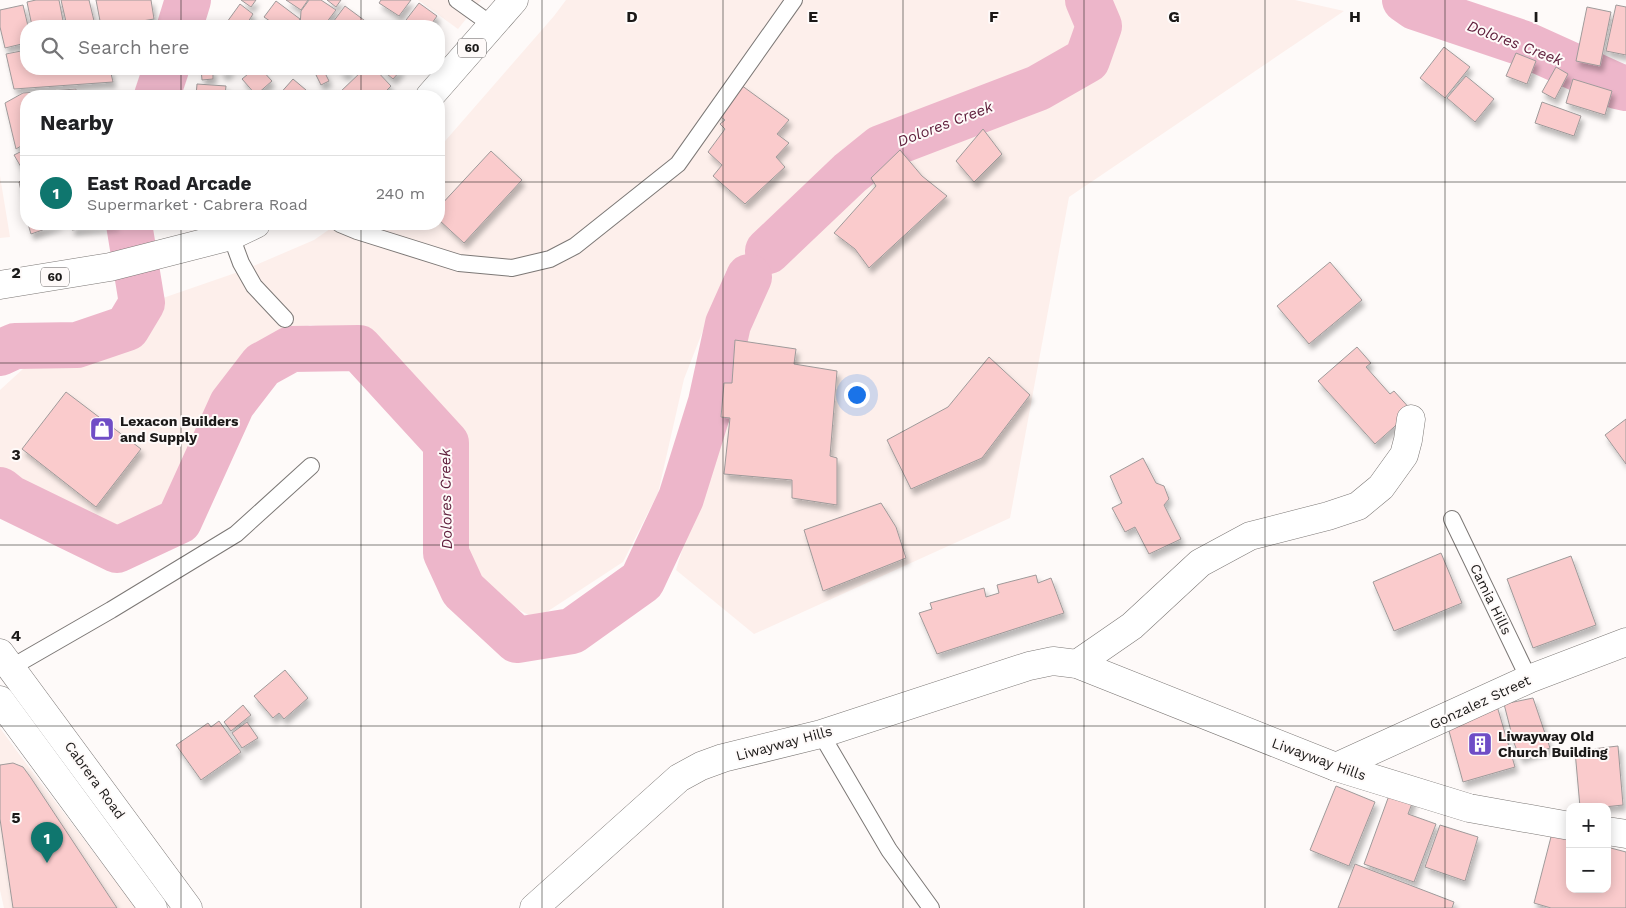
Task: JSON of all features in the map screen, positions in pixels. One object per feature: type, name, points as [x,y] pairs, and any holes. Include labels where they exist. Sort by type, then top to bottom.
[{"type":"street","name":"60","points":[[435,90],[514,0]]},
{"type":"street","name":"60","points":[[0,285],[110,267],[231,236],[244,230]]},
{"type":"street","points":[[1077,664],[1132,626],[1200,563],[1250,536],[1328,516],[1358,506],[1381,487],[1404,455],[1411,419]]},
{"type":"street","name":"Gonzalez Street","points":[[1336,768],[1529,678],[1626,642]]},
{"type":"street","name":"Cabrera Road","points":[[6,660],[188,908]]},
{"type":"street","name":"Liwayway Hills","points":[[534,908],[679,778],[701,766],[723,758],[821,734],[1030,666],[1053,661],[1077,664],[1336,768],[1469,808],[1566,825]]},
{"type":"street","name":"Cabrera Road","points":[[0,700],[153,908]]},
{"type":"street","points":[[1611,832],[1626,834]]},
{"type":"lane","points":[[457,0],[492,26]]},
{"type":"lane","points":[[355,230],[459,263],[512,268],[550,259],[575,246],[678,164],[794,0]]},
{"type":"lane","points":[[231,236],[241,263],[254,286],[285,318]]},
{"type":"lane","points":[[6,660],[111,610],[236,534],[312,466]]},
{"type":"lane","name":"Camia Hills","points":[[1452,519],[1529,678]]},
{"type":"lane","points":[[821,734],[889,850],[931,908]]},
{"type":"shaded area","points":[[418,0],[481,0],[458,29]]},
{"type":"shaded area","points":[[566,0],[1295,0],[1344,11],[1069,197],[1010,518],[754,634],[676,570],[697,501],[735,325],[760,288],[727,269],[684,379],[658,493],[623,562],[536,619],[480,589],[465,556],[463,432],[360,332],[310,325],[273,341],[234,376],[181,468],[172,508],[158,525],[122,533],[36,493],[0,472],[0,390],[36,357],[119,352],[150,326],[163,298],[244,270],[314,240],[328,230],[445,230],[445,141]]},
{"type":"shaded area","points":[[0,176],[10,237],[0,238]]},
{"type":"shaded area","points":[[0,728],[136,908],[4,908],[0,890]]},
{"type":"building","points":[[59,0],[63,20],[31,20],[27,2]]},
{"type":"building","points":[[61,0],[89,0],[94,20],[66,20]]},
{"type":"building","points":[[96,0],[151,0],[154,19],[100,20]]},
{"type":"building","points":[[241,0],[256,0],[251,7]]},
{"type":"building","points":[[286,0],[308,0],[301,10]]},
{"type":"building","points":[[309,0],[321,0],[336,10],[328,20],[300,20],[301,11]]},
{"type":"building","points":[[327,0],[341,0],[336,7]]},
{"type":"building","points":[[381,0],[411,0],[399,16],[379,3]]},
{"type":"building","points":[[276,1],[300,19],[268,20],[264,17]]},
{"type":"building","points":[[419,3],[437,16],[434,20],[406,20]]},
{"type":"building","points":[[240,4],[253,14],[249,20],[228,20]]},
{"type":"building","points":[[23,5],[27,20],[20,20],[20,44],[5,48],[0,27],[0,10]]},
{"type":"building","points":[[1616,5],[1626,7],[1626,55],[1606,51]]},
{"type":"building","points":[[345,6],[364,20],[334,20]]},
{"type":"building","points":[[1587,7],[1611,12],[1600,66],[1576,61]]},
{"type":"building","points":[[1444,47],[1470,67],[1445,98],[1420,78]]},
{"type":"building","points":[[20,51],[20,75],[111,75],[113,82],[14,89],[6,54]]},
{"type":"building","points":[[1516,53],[1536,61],[1527,84],[1506,76]]},
{"type":"building","points":[[1556,67],[1568,74],[1555,99],[1542,92]]},
{"type":"building","points":[[202,75],[213,75],[213,79],[202,80]]},
{"type":"building","points":[[247,75],[266,75],[272,81],[262,90],[252,90],[242,79]]},
{"type":"building","points":[[316,75],[326,75],[329,81],[321,85]]},
{"type":"building","points":[[358,75],[381,75],[391,86],[387,90],[342,90]]},
{"type":"building","points":[[388,75],[397,75],[393,79]]},
{"type":"building","points":[[1466,76],[1494,99],[1475,122],[1447,98]]},
{"type":"building","points":[[293,79],[306,90],[283,90]]},
{"type":"building","points":[[1573,79],[1612,91],[1605,115],[1566,103]]},
{"type":"building","points":[[197,84],[226,86],[226,90],[196,90]]},
{"type":"building","points":[[741,85],[789,120],[777,134],[789,143],[776,157],[785,167],[745,204],[713,176],[722,165],[708,152],[725,129],[720,124],[725,120],[718,115]]},
{"type":"building","points":[[20,95],[20,147],[16,149],[5,103]]},
{"type":"building","points":[[1542,102],[1581,116],[1574,136],[1535,123]]},
{"type":"building","points":[[983,129],[1002,154],[974,182],[956,161]]},
{"type":"building","points":[[900,150],[922,176],[947,196],[869,268],[855,249],[834,233],[876,186],[871,178]]},
{"type":"building","points":[[491,151],[522,180],[464,243],[445,226],[445,201]]},
{"type":"building","points":[[20,152],[20,165],[14,155]]},
{"type":"building","points":[[30,230],[43,230],[31,234]]},
{"type":"building","points":[[1330,262],[1362,300],[1309,344],[1277,306]]},
{"type":"building","points":[[735,340],[796,349],[794,364],[837,371],[830,456],[837,458],[837,505],[792,498],[792,480],[724,474],[730,418],[721,417],[724,383],[732,383]]},
{"type":"building","points":[[1357,347],[1371,363],[1366,367],[1390,394],[1394,391],[1412,411],[1375,444],[1318,381]]},
{"type":"building","points":[[989,357],[1030,395],[982,458],[911,489],[887,440],[948,407]]},
{"type":"building","points":[[66,392],[141,449],[96,507],[22,449]]},
{"type":"building","points":[[1626,419],[1626,464],[1605,435]]},
{"type":"building","points":[[1143,458],[1156,483],[1164,486],[1169,499],[1164,505],[1181,539],[1149,554],[1135,527],[1125,532],[1112,508],[1122,503],[1110,476]]},
{"type":"building","points":[[881,503],[896,527],[906,558],[823,591],[804,530]]},
{"type":"building","points":[[1441,553],[1462,603],[1394,631],[1373,582]]},
{"type":"building","points":[[1571,556],[1596,625],[1533,648],[1507,579]]},
{"type":"building","points":[[1036,575],[1038,583],[1051,578],[1064,613],[937,654],[919,613],[932,609],[930,603],[984,588],[986,597],[999,593],[997,585]]},
{"type":"building","points":[[285,670],[308,698],[284,719],[279,713],[273,718],[254,696]]},
{"type":"building","points":[[1533,698],[1550,748],[1520,758],[1504,704]]},
{"type":"building","points":[[243,705],[251,715],[231,731],[224,722]]},
{"type":"building","name":"Liwayway Old Church Building","points":[[1497,706],[1515,767],[1463,782],[1446,720]]},
{"type":"building","points":[[219,721],[241,752],[201,780],[176,745],[208,723],[211,727]]},
{"type":"building","points":[[247,722],[258,738],[242,748],[232,733]]},
{"type":"building","points":[[1618,746],[1623,805],[1611,806],[1611,803],[1580,803],[1575,751]]},
{"type":"building","points":[[13,763],[23,767],[31,778],[117,908],[13,908],[0,819],[0,765]]},
{"type":"building","points":[[1336,786],[1375,802],[1349,866],[1310,850]]},
{"type":"building","points":[[1391,790],[1414,798],[1408,814],[1436,824],[1414,882],[1364,864]]},
{"type":"building","points":[[1440,825],[1478,837],[1465,881],[1425,867]]},
{"type":"building","points":[[1552,833],[1566,836],[1566,893],[1611,893],[1611,848],[1626,852],[1626,908],[1551,908],[1534,903]]},
{"type":"building","points":[[1355,864],[1454,902],[1452,908],[1338,908]]},
{"type":"waterway","name":"Dolores Creek","points":[[182,20],[188,0]]},
{"type":"waterway","name":"Dolores Creek","points":[[768,251],[850,173],[881,148],[1038,88],[1087,60],[1099,26],[1088,0]]},
{"type":"waterway","name":"Dolores Creek","points":[[1405,0],[1415,7],[1522,43],[1617,86],[1626,88]]},
{"type":"waterway","name":"Dolores Creek","points":[[159,90],[164,75]]},
{"type":"waterway","name":"Dolores Creek","points":[[0,353],[15,346],[77,345],[127,328],[142,303],[130,230]]},
{"type":"waterway","name":"Dolores Creek","points":[[0,490],[10,498],[117,550],[179,521],[232,404],[262,365],[291,349],[359,348],[446,443],[446,553],[463,590],[517,640],[572,631],[642,581],[681,498],[711,402],[728,324],[749,277]]},
{"type":"place","name":"Lexacon Builders and Supply","points":[[102,429]]},
{"type":"place","name":"Liwayway Old Church Building","points":[[1480,744]]},
{"type":"place","name":"East Road Arcade","points":[[47,863]]}]
